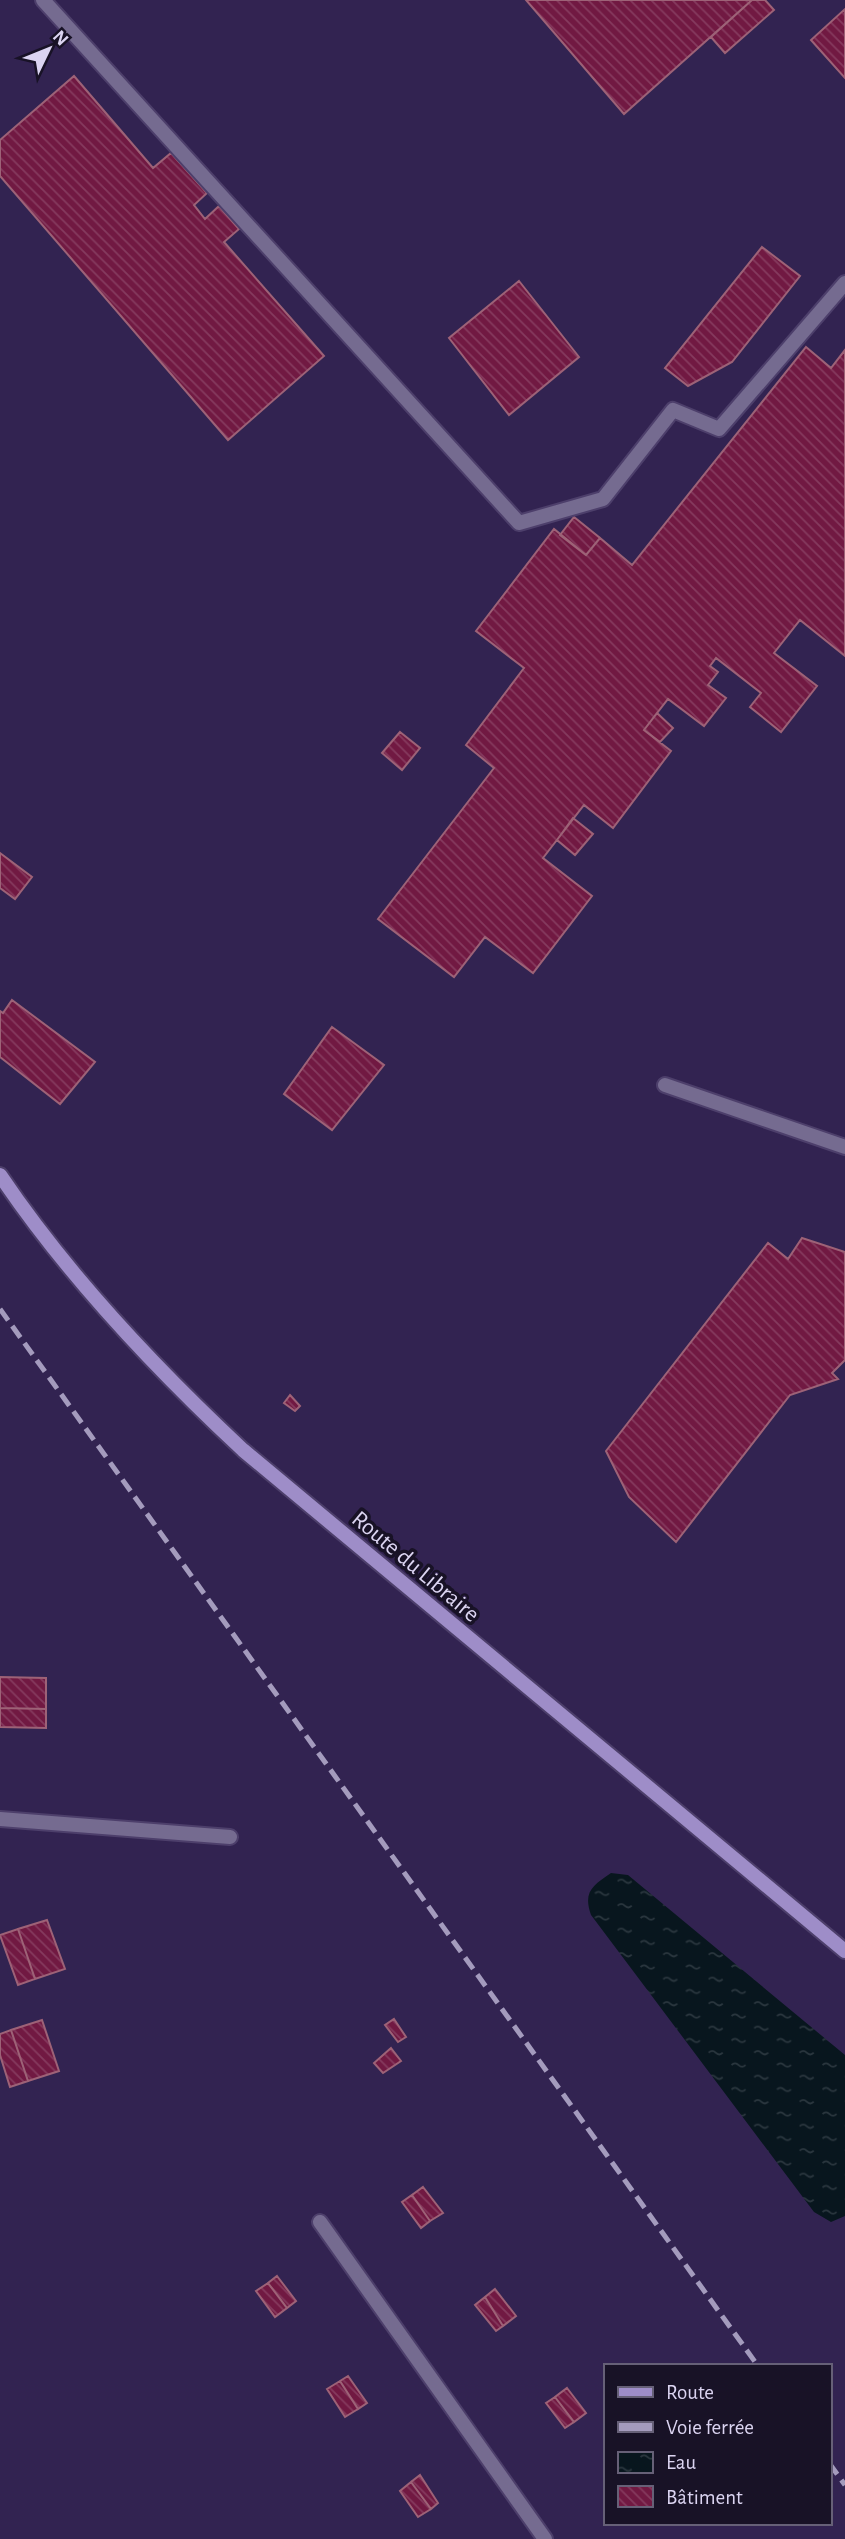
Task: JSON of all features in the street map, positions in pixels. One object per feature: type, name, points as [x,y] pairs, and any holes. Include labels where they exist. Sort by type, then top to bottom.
[{"type":"main road","name":"Route du Libraire","points":[[0,1175],[72,1270],[125,1331],[225,1433],[412,1593],[845,1951]]},
{"type":"street","points":[[43,0],[519,523],[603,499],[673,410],[719,429],[845,284]]},
{"type":"street","points":[[665,1085],[845,1147]]},
{"type":"street","points":[[0,1819],[230,1837]]},
{"type":"street","points":[[320,2222],[545,2539]]},
{"type":"water","points":[[611,1873],[628,1875],[845,2055],[845,2216],[831,2222],[814,2212],[591,1915],[588,1901],[591,1890]]},
{"type":"building","points":[[526,0],[752,0],[624,114]]},
{"type":"building","points":[[752,0],[765,0],[774,10],[725,53],[711,37]]},
{"type":"building","points":[[845,9],[845,78],[811,40]]},
{"type":"building","points":[[74,76],[153,168],[171,153],[207,193],[194,205],[205,219],[219,206],[239,229],[224,242],[324,356],[228,440],[0,176],[0,140]]},
{"type":"building","points":[[762,247],[800,276],[732,362],[688,386],[665,368]]},
{"type":"building","points":[[519,281],[579,357],[509,415],[449,338]]},
{"type":"building","points":[[806,347],[831,368],[845,350],[845,656],[800,620],[774,653],[817,686],[781,732],[750,707],[761,693],[716,658],[710,666],[718,672],[708,685],[726,698],[704,726],[668,699],[644,730],[671,751],[613,828],[584,805],[543,858],[592,896],[533,973],[485,937],[454,977],[378,919],[494,768],[466,745],[524,668],[476,631],[554,529],[586,555],[600,538],[632,565]]},
{"type":"building","points":[[574,517],[600,538],[586,555],[560,535]]},
{"type":"building","points":[[657,713],[673,728],[660,742],[644,730]]},
{"type":"building","points":[[400,732],[420,748],[402,770],[382,753]]},
{"type":"building","points":[[573,818],[593,834],[575,855],[557,840]]},
{"type":"building","points":[[0,853],[32,877],[15,899],[0,888]]},
{"type":"building","points":[[12,1000],[95,1062],[60,1104],[0,1057],[0,1011],[3,1013]]},
{"type":"building","points":[[332,1027],[384,1065],[332,1130],[284,1094]]},
{"type":"building","points":[[802,1238],[845,1252],[845,1360],[832,1373],[838,1379],[790,1395],[676,1542],[629,1497],[606,1451],[768,1243],[788,1259]]},
{"type":"building","points":[[290,1395],[300,1406],[295,1411],[284,1403]]},
{"type":"building","points":[[0,1677],[46,1678],[46,1709],[0,1708]]},
{"type":"building","points":[[0,1708],[46,1709],[46,1728],[0,1727]]},
{"type":"building","points":[[47,1920],[65,1969],[35,1979],[18,1929]]},
{"type":"building","points":[[18,1929],[35,1979],[18,1985],[0,1935]]},
{"type":"building","points":[[394,2019],[406,2037],[398,2042],[385,2025]]},
{"type":"building","points":[[42,2020],[59,2071],[28,2081],[11,2030]]},
{"type":"building","points":[[11,2030],[28,2081],[10,2087],[0,2055],[0,2034]]},
{"type":"building","points":[[391,2048],[401,2061],[383,2073],[374,2063]]},
{"type":"building","points":[[423,2187],[443,2213],[430,2221],[412,2195]]},
{"type":"building","points":[[412,2195],[430,2221],[421,2228],[402,2202]]},
{"type":"building","points":[[277,2276],[296,2301],[287,2308],[268,2283]]},
{"type":"building","points":[[268,2283],[287,2308],[275,2317],[256,2291]]},
{"type":"building","points":[[495,2289],[516,2316],[503,2326],[485,2297]]},
{"type":"building","points":[[485,2297],[503,2326],[496,2331],[475,2305]]},
{"type":"building","points":[[348,2376],[367,2403],[358,2409],[340,2381]]},
{"type":"building","points":[[340,2381],[358,2409],[345,2417],[327,2389]]},
{"type":"building","points":[[567,2388],[586,2413],[574,2422],[555,2397]]},
{"type":"building","points":[[555,2397],[574,2422],[565,2428],[546,2403]]},
{"type":"building","points":[[420,2475],[438,2503],[431,2509],[411,2482]]},
{"type":"building","points":[[411,2482],[431,2509],[418,2517],[400,2491]]},
{"type":"railway","points":[[0,1309],[757,2364]]},
{"type":"railway","points":[[831,2466],[845,2485]]}]
